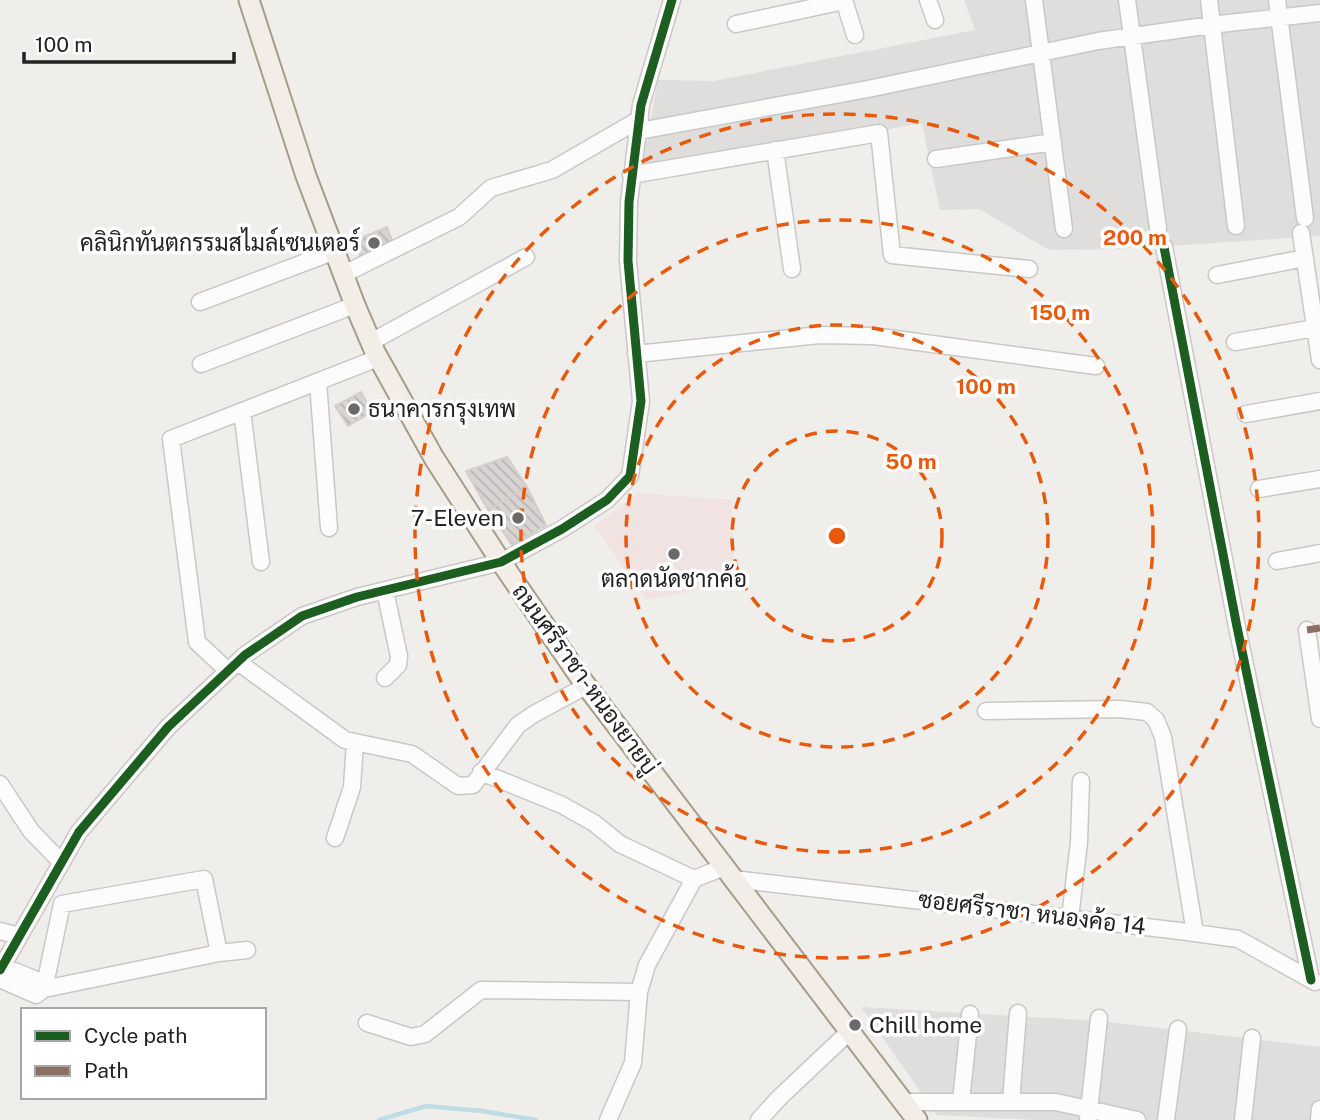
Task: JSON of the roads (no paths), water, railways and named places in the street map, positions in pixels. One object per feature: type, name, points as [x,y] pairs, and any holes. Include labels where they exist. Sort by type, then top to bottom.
[{"type":"main road","name":"ถนนศรีราชา-หนองยายบู่","points":[[249,0],[306,176],[355,305],[375,350],[434,458],[586,686],[850,1030],[907,1113]]},
{"type":"street","points":[[44,989],[34,979],[2,964],[61,862],[79,832],[168,727],[233,666],[302,616],[357,597],[501,562],[562,529],[607,500],[630,476],[641,401],[628,261],[631,175],[641,105],[673,0]]},
{"type":"street","points":[[736,24],[844,0],[855,35]]},
{"type":"street","points":[[928,0],[935,20]]},
{"type":"street","points":[[1034,0],[1064,229]]},
{"type":"street","points":[[1127,0],[1158,228]]},
{"type":"street","points":[[1209,0],[1236,226]]},
{"type":"street","points":[[1277,0],[1320,360]]},
{"type":"street","points":[[344,274],[459,217],[491,188],[551,170],[640,125],[868,89],[1131,36],[1320,13]]},
{"type":"street","points":[[631,175],[879,133],[892,256],[1029,269]]},
{"type":"street","points":[[936,159],[1053,142]]},
{"type":"street","points":[[775,150],[792,269]]},
{"type":"street","points":[[1164,247],[1237,627],[1316,982]]},
{"type":"street","points":[[200,302],[335,251]]},
{"type":"street","points":[[526,257],[318,382],[171,439],[197,642],[345,740],[412,754],[458,786],[473,785],[518,725],[586,686]]},
{"type":"street","points":[[1217,275],[1306,258]]},
{"type":"street","points":[[201,364],[355,305]]},
{"type":"street","points":[[1235,342],[1315,328]]},
{"type":"street","points":[[635,354],[820,335],[873,336],[1096,366]]},
{"type":"street","points":[[318,382],[330,528]]},
{"type":"street","points":[[1246,414],[1320,401]]},
{"type":"street","points":[[242,411],[261,562]]},
{"type":"street","points":[[1259,489],[1320,479]]},
{"type":"street","points":[[1277,561],[1320,552]]},
{"type":"street","points":[[385,591],[399,656],[398,665],[385,678]]},
{"type":"street","points":[[1307,630],[1319,710]]},
{"type":"street","points":[[986,710],[1119,709],[1147,712],[1156,720],[1163,737],[1195,933]]},
{"type":"street","points":[[335,838],[352,787],[355,742]]},
{"type":"street","points":[[481,772],[562,805],[620,844],[694,880],[729,873]]},
{"type":"street","points":[[1070,918],[1079,842],[1081,781]]},
{"type":"street","points":[[0,784],[31,831],[61,862]]},
{"type":"street","name":"ซอยศรีราชา หนองค้อ 14","points":[[729,873],[1238,939],[1316,982]]},
{"type":"street","points":[[44,989],[62,904],[204,879],[219,953]]},
{"type":"street","points":[[608,1120],[633,1063],[639,992],[647,965],[694,880]]},
{"type":"street","points":[[0,932],[19,936]]},
{"type":"street","points":[[44,989],[219,953],[247,950]]},
{"type":"street","points":[[367,1023],[411,1037],[425,1034],[481,990],[639,992]]},
{"type":"street","points":[[1012,1102],[1018,1013]]},
{"type":"street","points":[[961,1102],[970,1014]]},
{"type":"street","points":[[1089,1115],[1099,1018]]},
{"type":"street","points":[[1166,1120],[1178,1029]]},
{"type":"street","points":[[759,1120],[850,1030]]},
{"type":"street","points":[[1242,1120],[1252,1038]]},
{"type":"street","points":[[907,1113],[961,1102],[1056,1102],[1089,1115],[1137,1120]]},
{"type":"street","points":[[1319,1120],[1320,1109]]},
{"type":"waterway","points":[[379,1120],[426,1106],[482,1111],[536,1120]]},
{"type":"place","name":"คลินิกทันตกรรมสไมล์เซนเตอร์","points":[[374,243]]},
{"type":"place","name":"ธนาคารกรุงเทพ","points":[[354,409]]},
{"type":"place","name":"7-Eleven","points":[[518,518]]},
{"type":"place","name":"ตลาดนัดชากค้อ","points":[[674,554]]},
{"type":"place","name":"Chill home","points":[[855,1025]]}]
